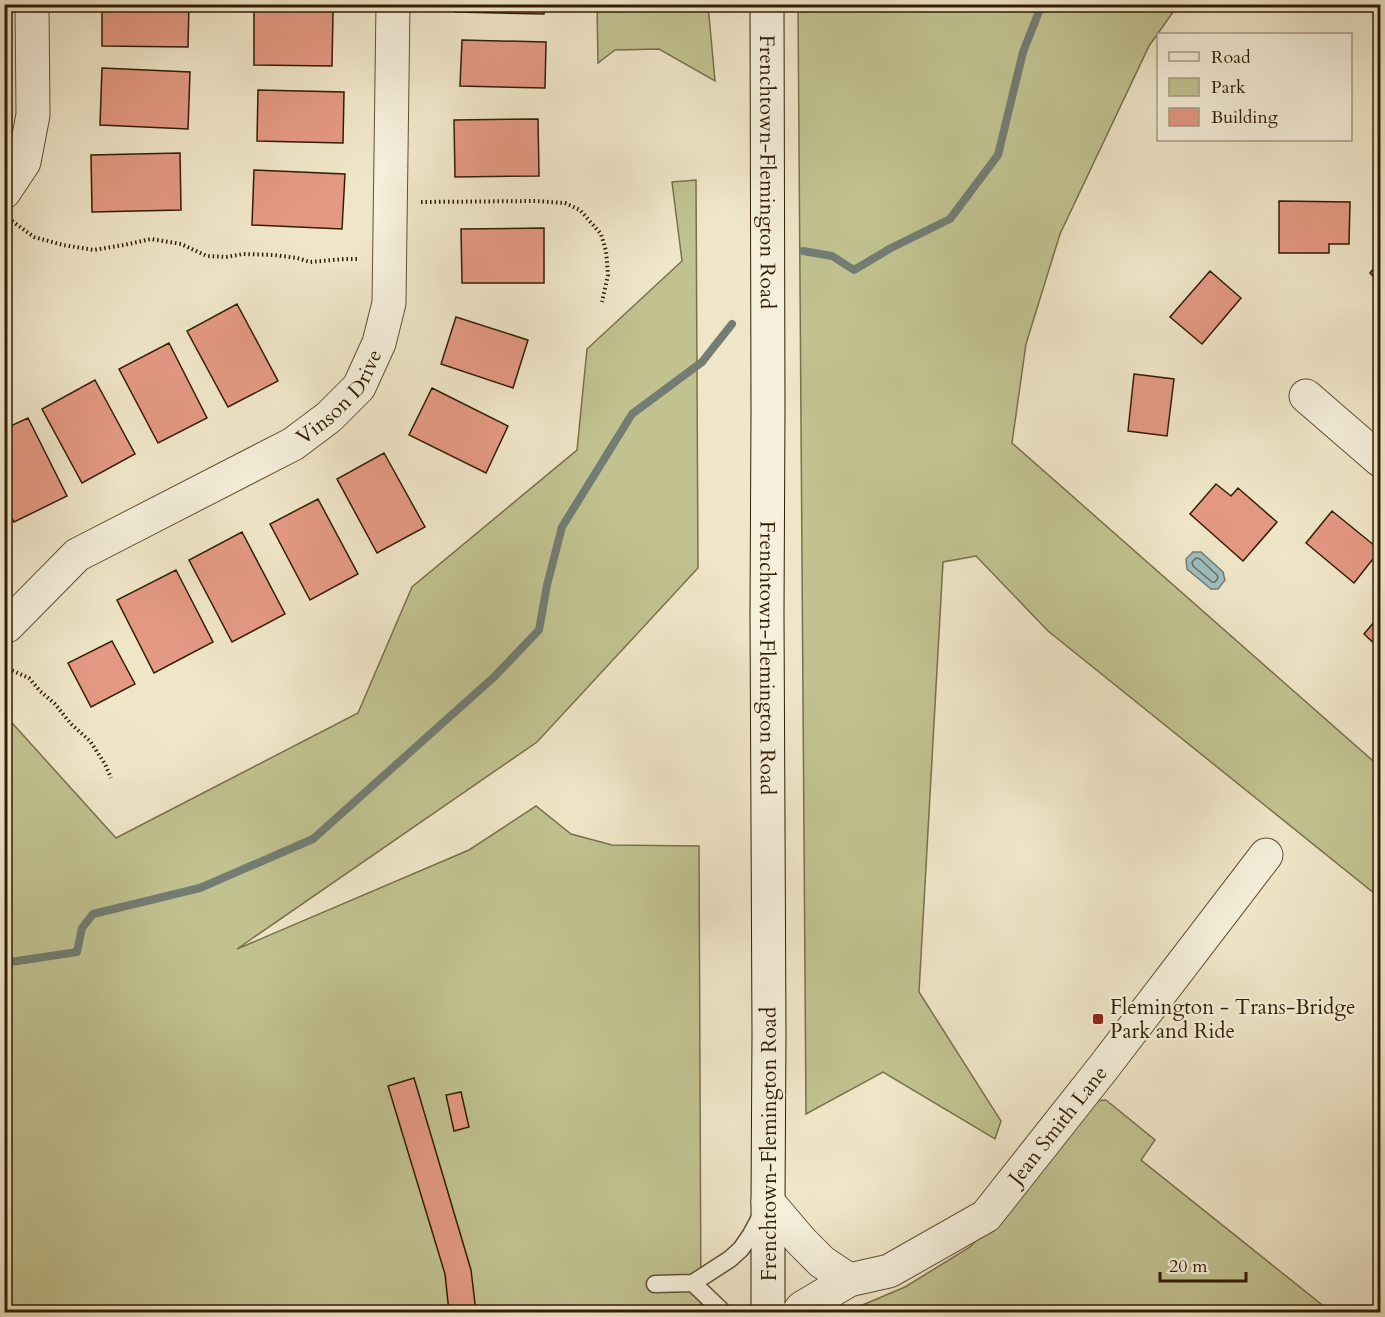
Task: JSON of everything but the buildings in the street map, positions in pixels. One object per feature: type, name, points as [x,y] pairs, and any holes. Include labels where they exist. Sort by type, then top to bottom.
[{"type":"street","points":[[4,192],[24,162],[33,115],[32,4]]},
{"type":"street","name":"Vinson Drive","points":[[7,626],[77,555],[293,444],[329,417],[359,387],[379,342],[389,303],[393,4]]},
{"type":"street","name":"Frenchtown-Flemington Road","points":[[767,4],[768,1312]]},
{"type":"street","points":[[1306,396],[1380,460]]},
{"type":"street","name":"Jean Smith Lane","points":[[799,1312],[849,1280],[889,1271],[986,1216],[1266,855]]},
{"type":"street","points":[[768,1202],[822,1262],[849,1280]]},
{"type":"lane","points":[[655,1284],[693,1283],[730,1259],[750,1236],[768,1202]]},
{"type":"lane","points":[[693,1283],[723,1312]]},
{"type":"path","points":[[391,203],[535,201],[572,205],[580,210],[601,234],[606,251],[608,274],[602,302]]},
{"type":"path","points":[[4,216],[34,237],[63,245],[94,249],[151,239],[181,244],[207,256],[274,255],[310,262],[344,259],[390,260]]},
{"type":"path","points":[[4,667],[29,678],[55,704],[71,724],[90,741],[111,778]]},
{"type":"green space","points":[[597,5],[708,5],[715,81],[659,49],[615,50],[598,63]]},
{"type":"green space","points":[[798,5],[1178,5],[1149,46],[1060,234],[1026,344],[1012,443],[1380,767],[1380,898],[1048,631],[976,556],[943,562],[919,992],[1001,1121],[995,1139],[883,1072],[806,1114]]},
{"type":"green space","points":[[696,180],[698,568],[537,742],[237,949],[469,850],[536,806],[571,834],[612,845],[699,846],[701,1312],[5,1312],[4,714],[116,838],[358,713],[412,587],[577,450],[587,349],[682,261],[672,182]]},
{"type":"green space","points":[[1106,1100],[1155,1140],[1141,1160],[1331,1312],[846,1312],[905,1287],[970,1247],[987,1230],[1094,1101]]},
{"type":"water","points":[[1193,552],[1201,552],[1223,572],[1225,580],[1218,589],[1211,589],[1187,569],[1186,559]]},
{"type":"waterway","points":[[803,251],[832,256],[854,270],[891,248],[950,219],[998,155],[1023,52],[1042,4]]},
{"type":"waterway","points":[[4,963],[77,952],[82,928],[93,914],[200,888],[313,839],[494,677],[539,630],[547,585],[562,527],[632,414],[702,362],[732,324]]},
{"type":"place","name":"Flemington - Trans-Bridge Park and Ride","points":[[1098,1019]]}]
